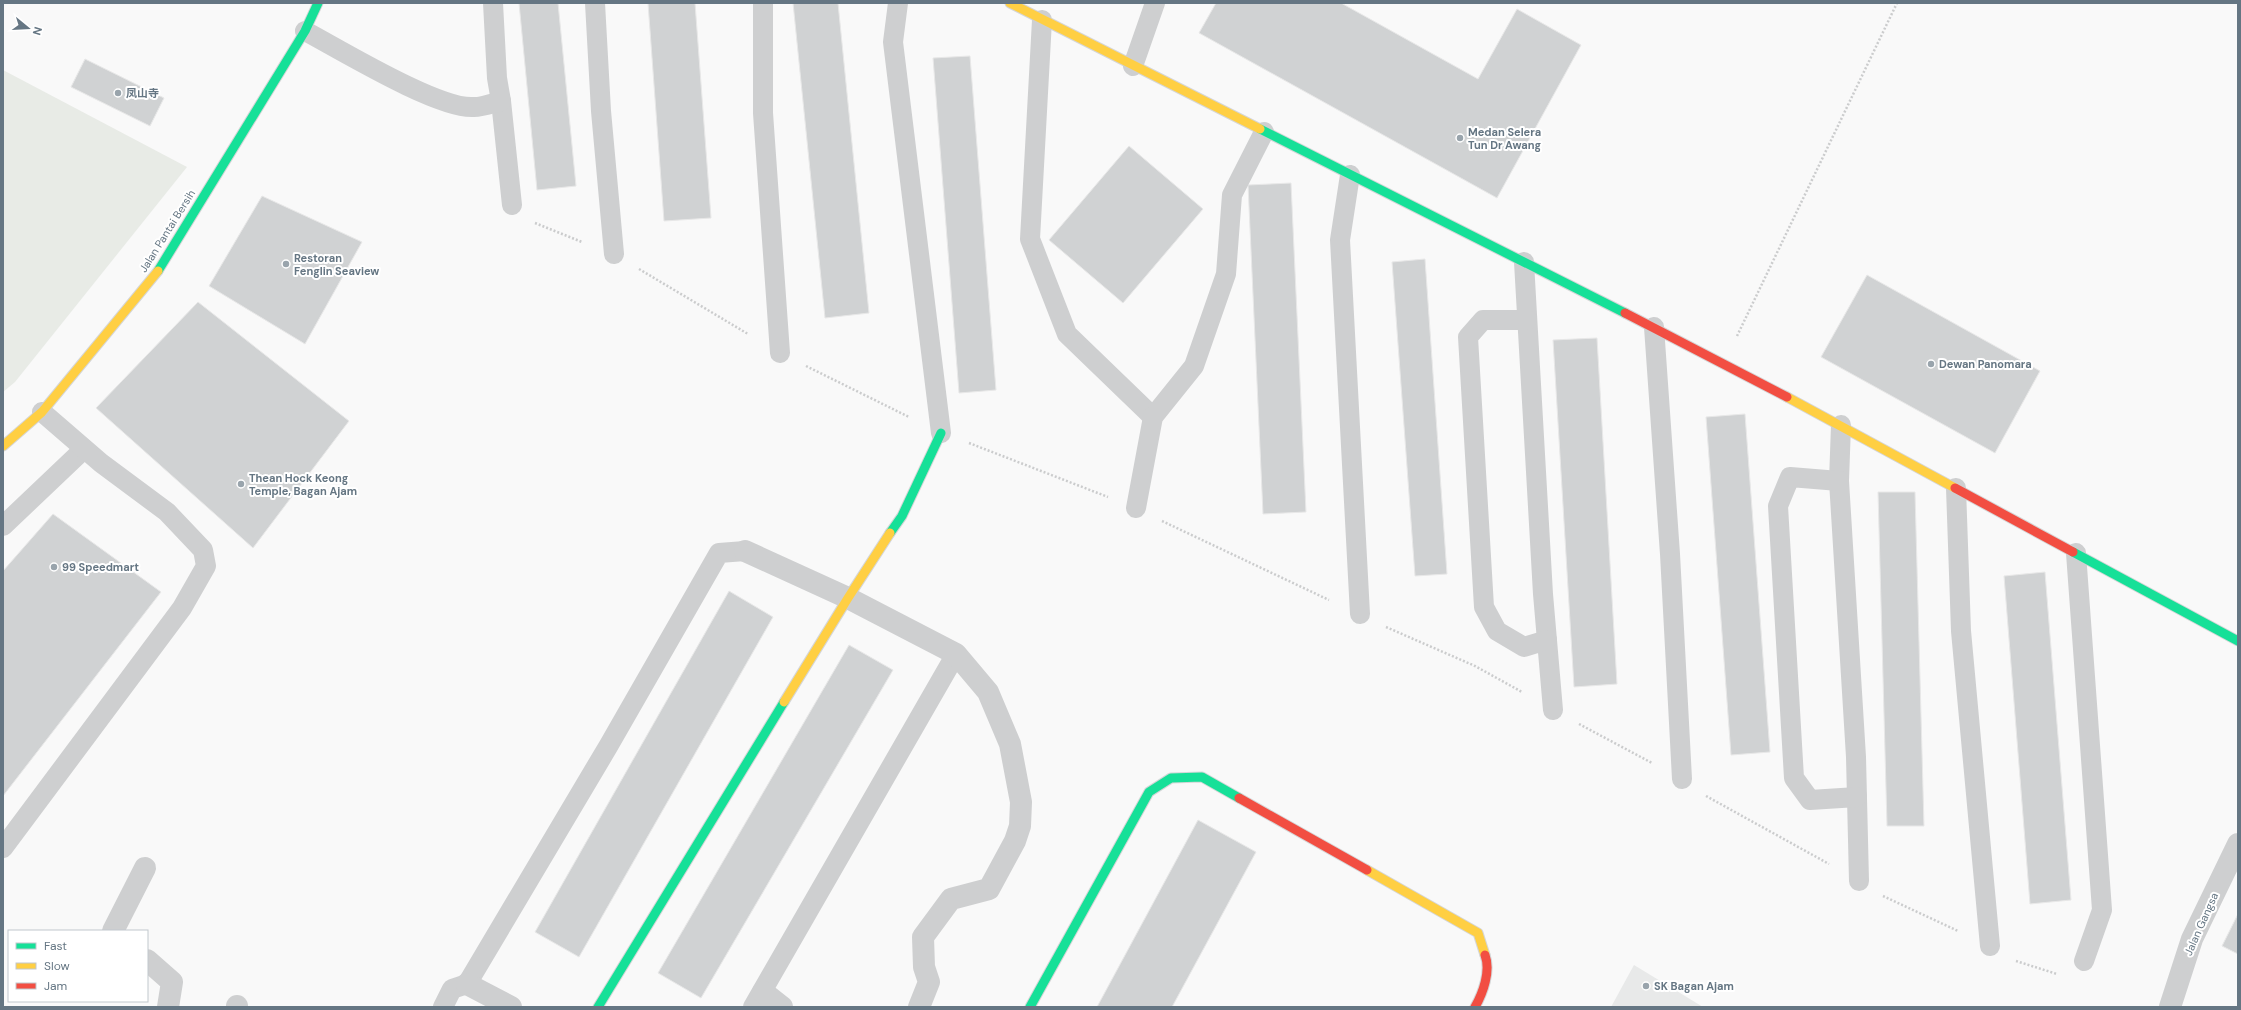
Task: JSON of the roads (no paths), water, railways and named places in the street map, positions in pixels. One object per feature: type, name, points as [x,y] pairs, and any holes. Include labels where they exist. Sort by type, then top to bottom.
[{"type":"street","name":"Jalan Pantai Bersih","points":[[3,446],[42,412],[154,276],[305,31],[318,3]]},
{"type":"street","points":[[1010,3],[1724,362],[2238,641]]},
{"type":"street","points":[[598,1007],[848,598],[902,516],[941,433]]},
{"type":"street","points":[[745,551],[848,598],[956,654],[988,692],[1010,744],[1021,802],[1020,826],[1015,841],[989,889],[951,899],[923,937],[924,967],[929,982],[919,1007]]},
{"type":"street","points":[[1030,1007],[1150,792],[1171,778],[1202,777],[1478,933],[1488,962],[1482,995],[1475,1007]]},
{"type":"street","name":"Jalan Gangsa","points":[[2170,1007],[2192,939],[2238,844]]},
{"type":"street","points":[[114,930],[145,868]]},
{"type":"street","points":[[148,961],[172,982],[168,1007]]},
{"type":"street","points":[[467,984],[511,1007]]},
{"type":"street","points":[[758,1000],[782,1007]]},
{"type":"lane","points":[[493,3],[497,78],[501,101],[512,205]]},
{"type":"lane","points":[[595,3],[601,111],[614,254]]},
{"type":"lane","points":[[763,3],[764,114],[780,353]]},
{"type":"lane","points":[[898,3],[893,42],[941,433]]},
{"type":"lane","points":[[1133,66],[1155,3]]},
{"type":"lane","points":[[1042,20],[1030,239],[1067,334],[1153,417]]},
{"type":"lane","points":[[305,31],[391,78],[444,101],[474,108],[501,101]]},
{"type":"lane","points":[[1136,508],[1153,417],[1194,366],[1226,274],[1232,195],[1264,132]]},
{"type":"lane","points":[[1350,175],[1340,240],[1360,614]]},
{"type":"lane","points":[[1524,262],[1553,710]]},
{"type":"lane","points":[[1527,320],[1483,320],[1468,336],[1484,607],[1498,631],[1524,647],[1548,640]]},
{"type":"lane","points":[[1654,327],[1670,554],[1682,779]]},
{"type":"lane","points":[[3,848],[182,608],[206,566],[203,550],[167,512],[84,449],[42,412]]},
{"type":"lane","points":[[1841,425],[1839,481],[1859,881]]},
{"type":"lane","points":[[3,526],[84,449]]},
{"type":"lane","points":[[1839,481],[1790,477],[1778,506],[1794,778],[1810,800],[1856,797]]},
{"type":"lane","points":[[1956,488],[1961,631],[1990,946]]},
{"type":"lane","points":[[443,1007],[452,989],[467,984],[609,744],[719,553],[745,551]]},
{"type":"lane","points":[[2076,553],[2102,910],[2084,961]]},
{"type":"lane","points":[[758,1000],[956,654]]},
{"type":"place","name":"凤山寺","points":[[118,93]]},
{"type":"place","name":"Medan Selera Tun Dr Awang","points":[[1460,138]]},
{"type":"place","name":"Restoran Fenglin Seaview","points":[[286,264]]},
{"type":"place","name":"Dewan Panomara","points":[[1931,364]]},
{"type":"place","name":"Thean Hock Keong Temple, Bagan Ajam","points":[[241,484]]},
{"type":"place","name":"99 Speedmart","points":[[54,567]]},
{"type":"place","name":"SK Bagan Ajam","points":[[1646,986]]}]
